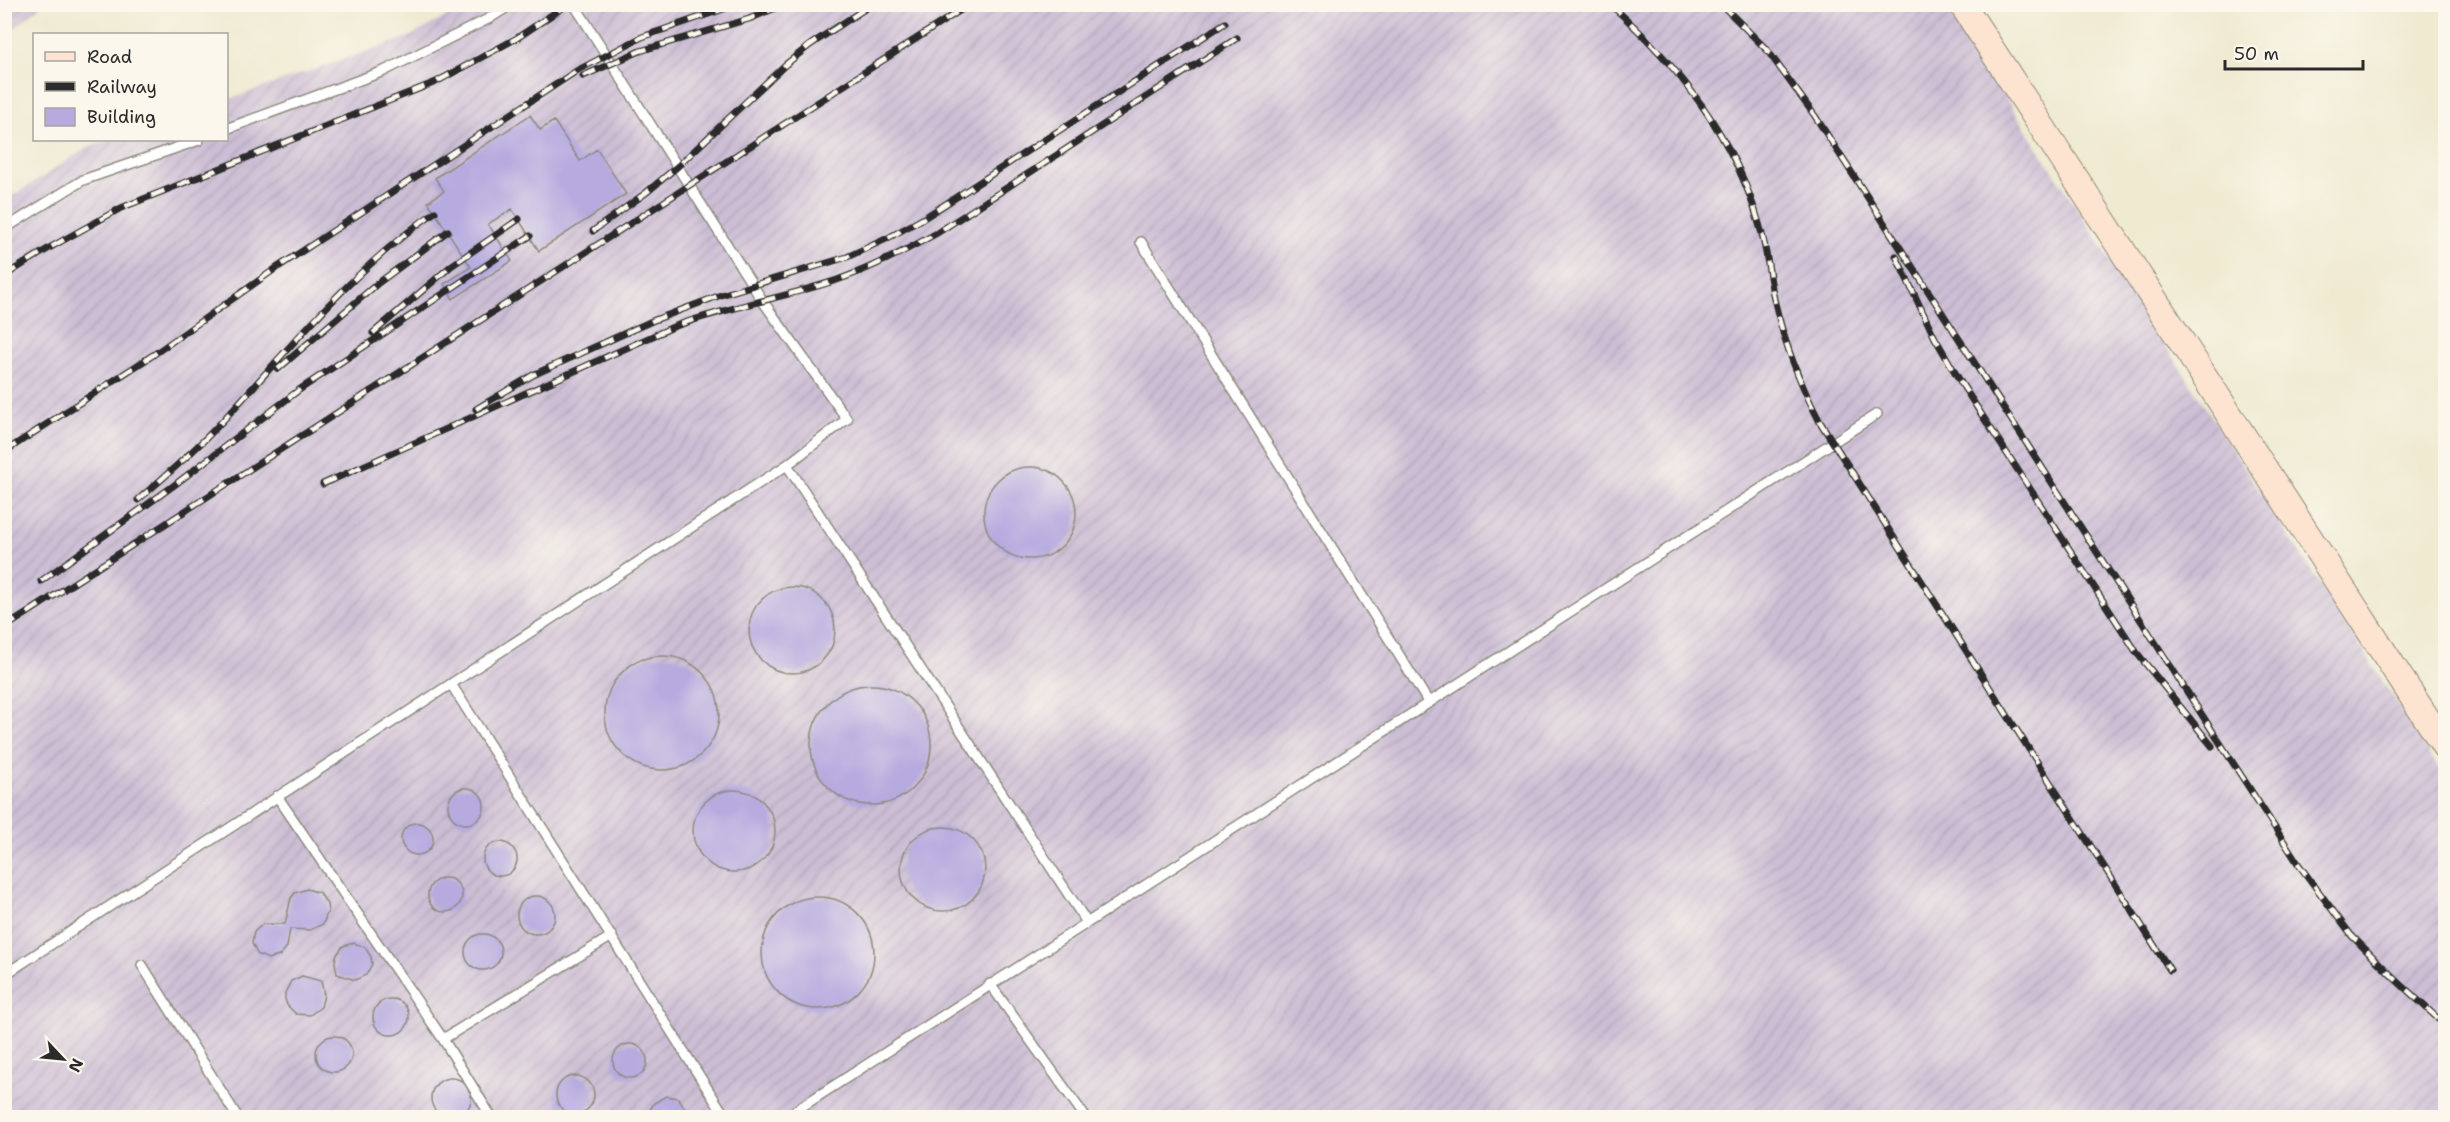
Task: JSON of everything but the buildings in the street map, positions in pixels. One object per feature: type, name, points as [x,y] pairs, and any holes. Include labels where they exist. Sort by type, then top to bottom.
[{"type":"street","points":[[1962,4],[2445,748]]},
{"type":"lane","points":[[228,128],[384,71],[490,18],[512,4]]},
{"type":"lane","points":[[4,975],[787,465],[847,419],[762,300],[574,4]]},
{"type":"lane","points":[[4,229],[83,180],[196,141]]},
{"type":"lane","points":[[1141,242],[1429,703]]},
{"type":"lane","points":[[784,1118],[1086,921],[1876,414]]},
{"type":"lane","points":[[787,465],[1086,921]]},
{"type":"lane","points":[[451,684],[726,1118]]},
{"type":"lane","points":[[277,796],[443,1039],[492,1118]]},
{"type":"lane","points":[[443,1039],[612,936]]},
{"type":"lane","points":[[142,965],[238,1118]]},
{"type":"lane","points":[[990,984],[1086,1118]]},
{"type":"shaded area","points":[[5,4],[41,4],[41,5],[5,37]]},
{"type":"shaded area","points":[[467,5],[1946,5],[2445,778],[2445,1117],[5,1118],[5,201],[88,147],[107,141],[228,141],[228,100],[411,36]]},
{"type":"railway","points":[[4,276],[121,208],[436,82],[517,38],[568,4]]},
{"type":"railway","points":[[4,452],[153,355],[275,269],[578,70],[642,37],[738,4]]},
{"type":"railway","points":[[583,76],[640,51],[749,19],[785,4]]},
{"type":"railway","points":[[593,231],[647,192],[678,166],[785,65],[810,45],[872,4]]},
{"type":"railway","points":[[4,628],[970,4]]},
{"type":"railway","points":[[1610,4],[1659,52],[1702,105],[1720,133],[1749,194],[1762,236],[1782,331],[1805,392],[1820,422],[2170,970]]},
{"type":"railway","points":[[1721,4],[1767,50],[1815,116],[2299,865],[2351,935],[2446,1026]]},
{"type":"railway","points":[[476,409],[533,375],[652,321],[721,295],[847,257],[886,239],[924,218],[1225,23]]},
{"type":"railway","points":[[323,484],[673,327],[837,280],[888,259],[937,233],[1237,38]]},
{"type":"railway","points":[[138,500],[215,429],[346,287],[404,235],[435,212]]},
{"type":"railway","points":[[373,333],[451,266],[519,219]]},
{"type":"railway","points":[[278,369],[377,284],[448,231]]},
{"type":"railway","points":[[41,581],[173,486],[299,390],[530,236]]},
{"type":"railway","points":[[1896,256],[1935,338],[1963,386],[2137,653],[2212,746]]}]
